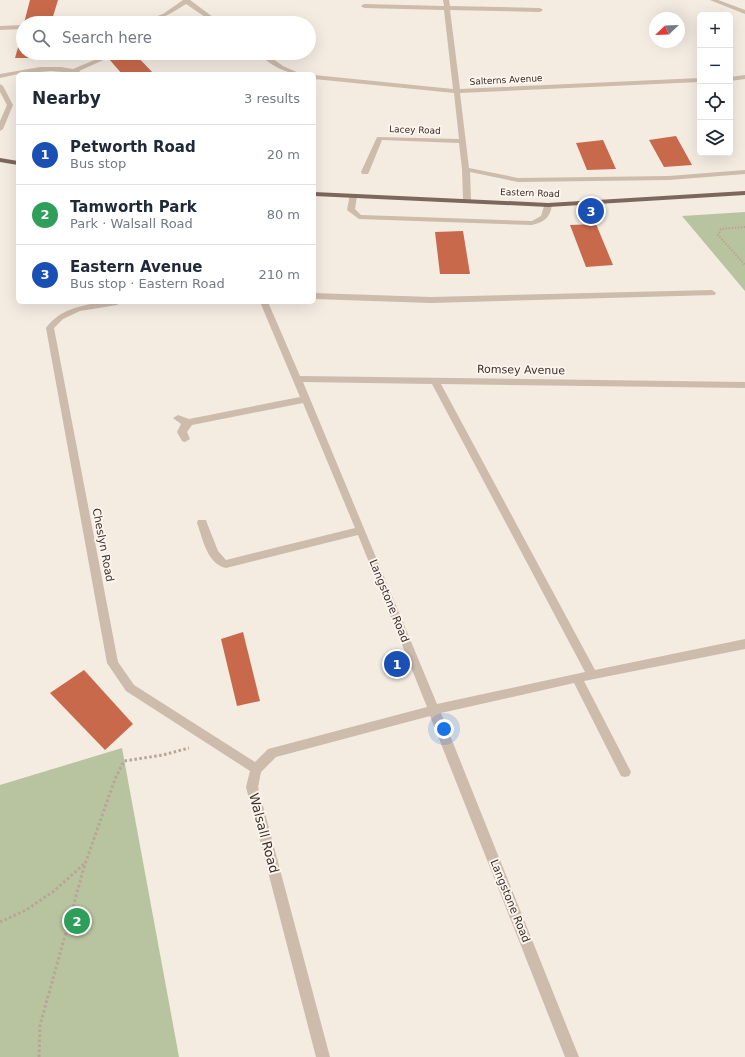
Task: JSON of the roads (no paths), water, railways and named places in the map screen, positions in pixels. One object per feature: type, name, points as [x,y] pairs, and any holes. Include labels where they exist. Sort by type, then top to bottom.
[{"type":"main road","points":[[0,160],[16,163]]},
{"type":"main road","name":"Eastern Road","points":[[316,194],[548,205],[745,193]]},
{"type":"street","points":[[162,16],[186,0],[208,16]]},
{"type":"street","points":[[446,0],[466,169],[467,200]]},
{"type":"street","points":[[713,0],[745,12]]},
{"type":"street","points":[[364,6],[540,10]]},
{"type":"street","points":[[0,28],[16,27]]},
{"type":"street","points":[[79,72],[102,60]]},
{"type":"street","points":[[271,60],[281,67],[293,72]]},
{"type":"street","points":[[25,72],[44,69],[69,72]]},
{"type":"street","points":[[0,76],[16,73]]},
{"type":"street","name":"Salterns Avenue","points":[[316,77],[456,91],[697,80]]},
{"type":"street","points":[[733,79],[745,78]]},
{"type":"street","points":[[0,86],[10,105],[0,129]]},
{"type":"street","name":"Lacey Road","points":[[365,172],[380,138],[462,141]]},
{"type":"street","points":[[466,169],[518,180],[669,178],[745,172]]},
{"type":"street","points":[[353,196],[351,210],[359,217],[394,220],[532,223],[541,221],[548,214],[548,205]]},
{"type":"street","points":[[316,296],[431,300],[712,293]]},
{"type":"street","name":"Cheslyn Road","points":[[104,304],[78,309],[60,317],[50,328],[113,663],[130,688],[256,769]]},
{"type":"street","name":"Langstone Road","points":[[265,304],[298,379],[360,531],[572,1057]]},
{"type":"street","name":"Romsey Avenue","points":[[298,379],[745,385]]},
{"type":"street","points":[[436,381],[592,674]]},
{"type":"street","points":[[178,418],[182,421],[189,422],[306,399]]},
{"type":"street","points":[[185,439],[182,432],[184,427],[189,422]]},
{"type":"street","points":[[202,523],[214,555],[219,562],[225,564],[263,556],[360,531]]},
{"type":"street","points":[[256,769],[272,752],[433,710],[592,674],[745,644]]},
{"type":"street","points":[[576,678],[625,772]]},
{"type":"street","name":"Walsall Road","points":[[256,769],[252,787],[323,1057]]},
{"type":"place","name":"Eastern Avenue","points":[[591,211]]},
{"type":"place","name":"Petworth Road","points":[[397,664]]},
{"type":"place","name":"Tamworth Park","points":[[77,921]]}]
